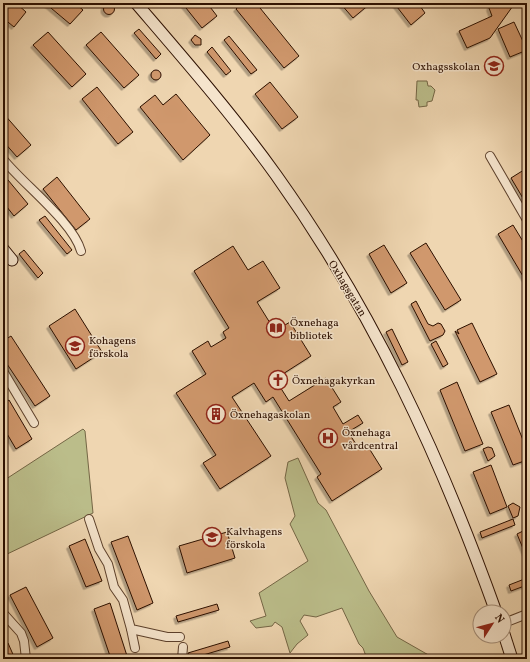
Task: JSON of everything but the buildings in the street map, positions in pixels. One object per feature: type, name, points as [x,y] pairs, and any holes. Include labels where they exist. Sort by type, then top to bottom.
[{"type":"street","name":"Oxhagsgatan","points":[[136,3],[201,80],[264,159],[296,205],[366,316],[404,388],[436,458],[473,548],[493,604]]},
{"type":"street","points":[[490,156],[527,220]]},
{"type":"street","points":[[3,159],[13,172],[55,213],[76,240],[81,251]]},
{"type":"street","points":[[3,250],[12,260]]},
{"type":"street","points":[[3,371],[34,423]]},
{"type":"street","points":[[89,519],[99,549],[109,568],[114,587],[123,600],[135,648]]},
{"type":"street","points":[[3,613],[21,633],[24,641],[26,659]]},
{"type":"street","points":[[512,620],[527,614]]},
{"type":"street","points":[[131,629],[167,637],[180,637]]},
{"type":"street","points":[[507,644],[512,659]]},
{"type":"street","points":[[182,659],[183,646]]},
{"type":"green space","points":[[417,81],[427,81],[428,86],[431,86],[435,90],[432,101],[427,102],[427,106],[419,107],[418,100],[416,100]]},
{"type":"green space","points":[[83,429],[85,431],[93,513],[3,556],[3,481]]},
{"type":"green space","points":[[298,458],[318,503],[326,510],[369,591],[397,637],[432,657],[432,659],[367,659],[363,648],[359,644],[342,608],[316,617],[304,615],[300,621],[308,635],[297,644],[290,653],[282,627],[275,622],[272,626],[256,628],[250,621],[266,616],[259,593],[308,561],[290,524],[295,516],[285,478],[288,462]]},
{"type":"place","name":"Oxhagsskolan","points":[[494,66]]},
{"type":"place","name":"Öxnehaga bibliotek","points":[[276,328]]},
{"type":"place","name":"Kohagens förskola","points":[[75,346]]},
{"type":"place","name":"Öxnehagakyrkan","points":[[278,380]]},
{"type":"place","name":"Öxnehagaskolan","points":[[216,414]]},
{"type":"place","name":"Öxnehaga vårdcentral","points":[[328,438]]},
{"type":"place","name":"Kalvhagens förskola","points":[[212,537]]}]
